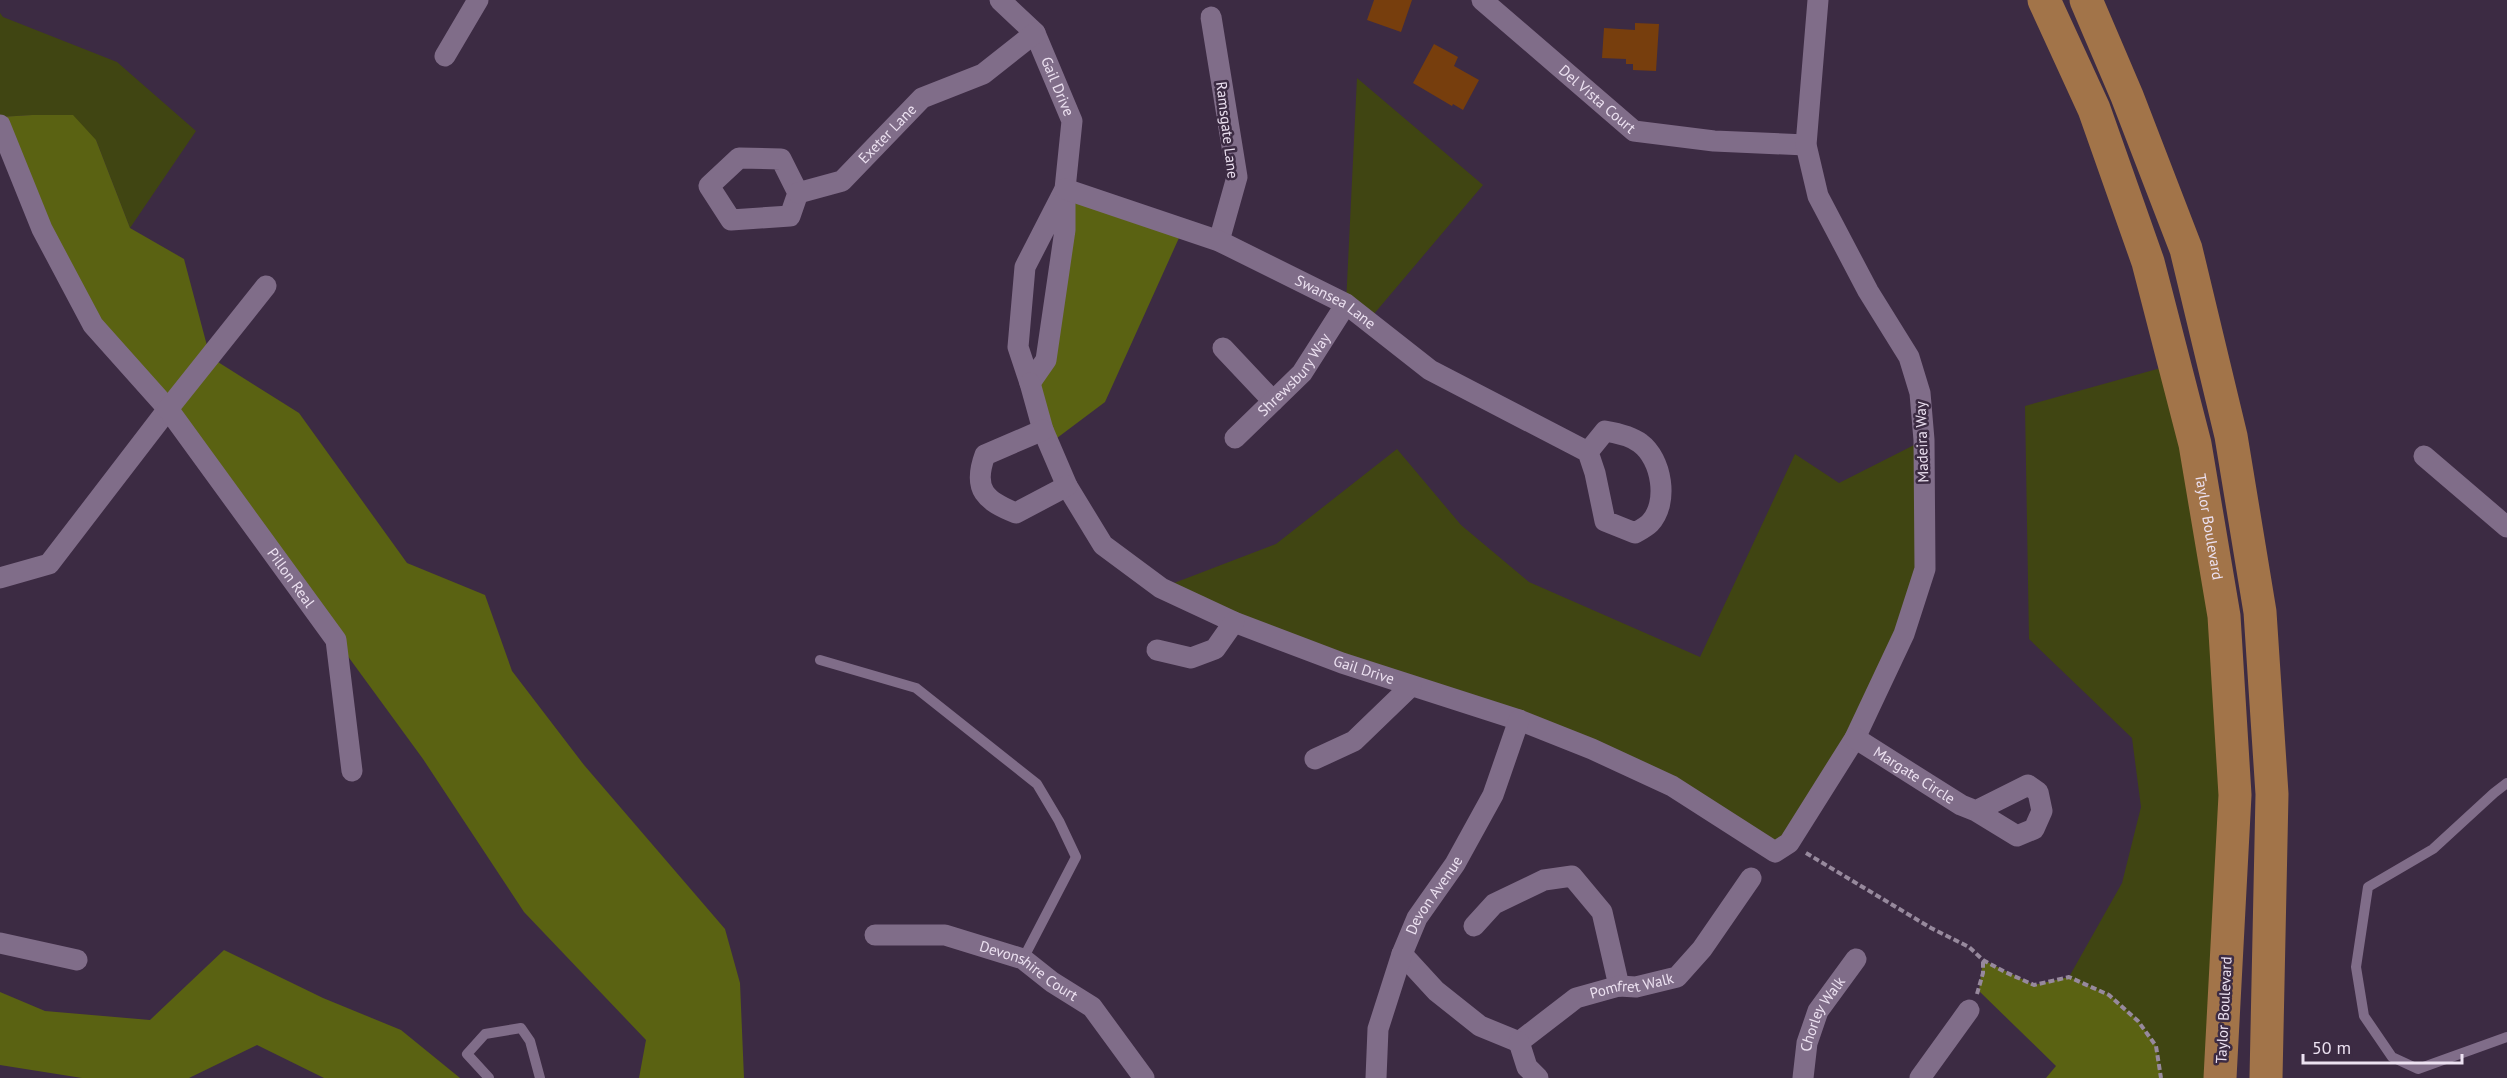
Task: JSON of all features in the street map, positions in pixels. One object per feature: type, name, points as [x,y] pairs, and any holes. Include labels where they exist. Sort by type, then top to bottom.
[{"type":"main road","name":"Taylor Boulevard","points":[[2044,0],[2094,109],[2148,261],[2195,444],[2224,616],[2235,795],[2220,1078]]},
{"type":"main road","points":[[2086,0],[2127,96],[2186,249],[2231,436],[2260,612],[2272,794],[2268,1071]]},
{"type":"street","points":[[445,56],[478,0]]},
{"type":"street","name":"Gail Drive","points":[[1000,0],[1035,33],[1072,121],[1065,189],[1065,230],[1046,360],[1030,383]]},
{"type":"street","name":"Del Vista Court","points":[[1482,0],[1634,131],[1714,141],[1806,145]]},
{"type":"street","name":"Madeira Way","points":[[1789,843],[1855,738],[1904,634],[1925,569],[1924,440],[1920,393],[1909,357],[1869,291],[1818,196],[1806,145],[1818,0]]},
{"type":"street","name":"Ramsgate Lane","points":[[1211,17],[1237,177],[1219,241]]},
{"type":"street","name":"Exeter Lane","points":[[798,193],[842,181],[922,98],[982,74],[1035,33]]},
{"type":"street","name":"Pillon Real","points":[[0,124],[42,229],[93,324],[168,409],[336,640],[352,771]]},
{"type":"street","name":"Gail Drive","points":[[1065,189],[1025,267],[1018,347],[1043,430],[1067,486],[1103,545],[1161,588],[1233,622],[1342,663],[1519,720],[1592,749],[1672,786],[1775,852],[1789,843]]},
{"type":"street","name":"Swansea Lane","points":[[1065,189],[1219,241],[1346,304],[1430,370],[1588,452]]},
{"type":"street","points":[[0,579],[50,564],[168,409],[266,286]]},
{"type":"street","name":"Shrewsbury Way","points":[[1235,438],[1302,372],[1346,304]]},
{"type":"street","points":[[1224,348],[1273,401]]},
{"type":"street","points":[[1043,430],[985,455],[980,469],[983,492],[994,504],[1016,513],[1067,486]]},
{"type":"street","points":[[1605,431],[1621,434],[1641,443],[1656,462],[1662,497],[1651,522],[1635,533],[1605,521],[1588,452],[1605,431]]},
{"type":"street","points":[[2424,456],[2507,527]]},
{"type":"street","points":[[1157,650],[1191,658],[1215,649],[1233,622]]},
{"type":"street","points":[[1315,759],[1354,741],[1411,686]]},
{"type":"street","name":"Devon Avenue","points":[[1376,1078],[1378,1029],[1402,954],[1417,918],[1455,864],[1493,795],[1519,720]]},
{"type":"street","name":"Margate Circle","points":[[1855,738],[1960,805],[1976,811]]},
{"type":"street","points":[[1474,926],[1494,904],[1544,880],[1572,876],[1602,912],[1619,987]]},
{"type":"street","name":"Pomfret Walk","points":[[1519,1042],[1576,998],[1619,987],[1636,987],[1677,976],[1702,949],[1751,878]]},
{"type":"street","name":"Devonshire Court","points":[[875,935],[945,935],[1023,958],[1052,982],[1092,1007],[1144,1078]]},
{"type":"street","points":[[0,944],[77,960]]},
{"type":"street","points":[[1402,954],[1436,991],[1480,1026],[1519,1042],[1527,1067],[1538,1078]]},
{"type":"street","name":"Chorley Walk","points":[[1803,1078],[1807,1043],[1818,1011],[1856,959]]},
{"type":"street","points":[[1920,1078],[1969,1010]]},
{"type":"lane","points":[[819,660],[916,688],[1037,784],[1059,821],[1076,857],[1023,958]]},
{"type":"lane","points":[[2507,783],[2433,849],[2368,887],[2356,967],[2364,1016],[2392,1056],[2418,1069],[2507,1037]]},
{"type":"lane","points":[[489,1078],[467,1054],[484,1034],[521,1028],[530,1041],[540,1078]]},
{"type":"path","points":[[1789,843],[1931,928],[1969,947],[1983,960],[2034,985],[2069,977],[2109,995],[2138,1021],[2156,1046],[2161,1078]]},
{"type":"path","points":[[1969,1010],[1978,991],[1983,960]]},
{"type":"green space","points":[[0,13],[3,17],[117,62],[196,131],[130,228],[96,140],[32,115],[0,117]]},
{"type":"green space","points":[[1357,78],[1483,185],[1368,321],[1346,304]]},
{"type":"green space","points":[[73,115],[96,140],[130,228],[184,259],[210,357],[299,413],[407,563],[485,595],[512,671],[584,765],[725,929],[740,983],[744,1078],[639,1078],[646,1040],[524,912],[423,759],[336,640],[93,325],[0,117]]},
{"type":"green space","points":[[1065,189],[1183,229],[1105,402],[1049,444],[1030,383],[1046,360]]},
{"type":"green space","points":[[2175,364],[2224,616],[2220,1078],[2161,1078],[2156,1046],[2109,995],[2069,977],[2122,883],[2141,807],[2132,738],[2029,639],[2025,406]]},
{"type":"green space","points":[[1924,440],[1925,569],[1855,738],[1775,852],[1672,787],[1161,588],[1276,544],[1397,449],[1461,525],[1529,582],[1700,657],[1795,454],[1839,483]]},
{"type":"green space","points":[[224,950],[323,998],[401,1030],[460,1078],[324,1078],[257,1045],[189,1078],[82,1078],[0,1065],[0,992],[45,1011],[150,1020]]},
{"type":"green space","points":[[1983,960],[2034,985],[2069,977],[2109,995],[2138,1021],[2156,1046],[2161,1078],[2046,1078],[2056,1066],[1979,991]]},
{"type":"building","points":[[1374,0],[1412,0],[1401,32],[1367,20]]},
{"type":"building","points":[[1635,23],[1659,24],[1656,71],[1633,70],[1633,64],[1626,64],[1626,59],[1602,58],[1604,28],[1635,30]]},
{"type":"building","points":[[1434,44],[1458,57],[1454,66],[1479,80],[1463,110],[1413,83]]}]
